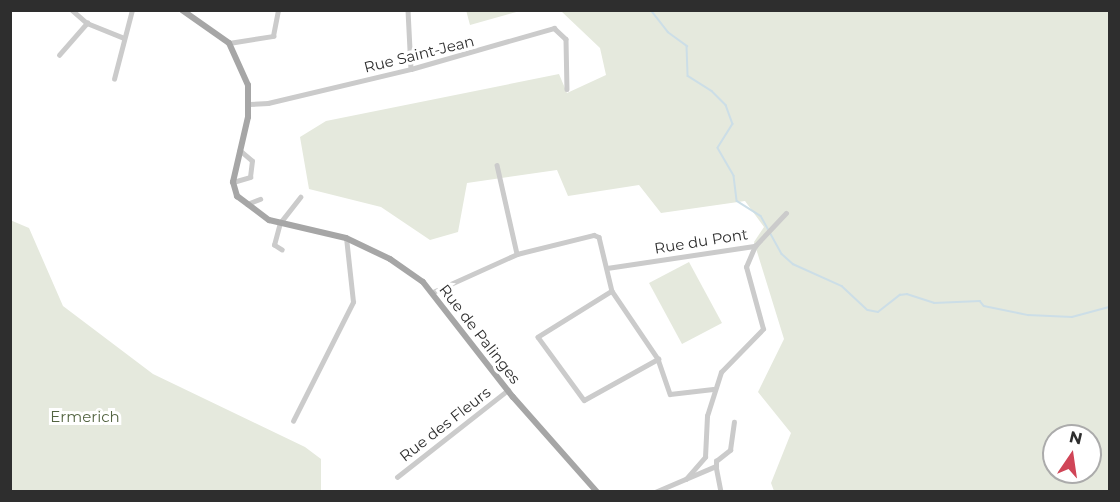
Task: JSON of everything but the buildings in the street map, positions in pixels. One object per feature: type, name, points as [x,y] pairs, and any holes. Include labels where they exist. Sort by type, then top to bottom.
[{"type":"main road","points":[[186,11],[229,43],[248,85],[249,104],[233,182]]},
{"type":"main road","name":"Rue de Palinges","points":[[233,182],[234,192],[265,218],[346,238],[390,259],[433,292],[508,390],[597,492]]},
{"type":"street","points":[[72,10],[87,23],[124,38]]},
{"type":"street","points":[[114,79],[132,10]]},
{"type":"street","points":[[229,43],[273,36],[278,10]]},
{"type":"street","points":[[408,10],[411,69]]},
{"type":"street","points":[[59,55],[87,23]]},
{"type":"street","name":"Rue Saint-Jean","points":[[249,104],[268,103],[411,69],[554,28],[566,39],[567,88]]},
{"type":"street","points":[[233,182],[250,177],[252,161],[240,151]]},
{"type":"street","points":[[497,165],[517,254]]},
{"type":"street","points":[[282,250],[274,245],[280,223],[300,196]]},
{"type":"street","points":[[247,204],[260,199]]},
{"type":"street","name":"Rue du Pont","points":[[607,268],[755,246],[771,232],[786,213]]},
{"type":"street","points":[[433,292],[517,254],[594,235],[599,237],[612,291],[657,359],[670,394],[713,389]]},
{"type":"street","points":[[293,422],[353,302],[346,238]]},
{"type":"street","points":[[686,479],[705,457],[707,416],[713,389],[722,372],[763,329],[746,267],[755,246]]},
{"type":"street","points":[[612,291],[538,337],[584,400],[589,400],[657,359]]},
{"type":"street","name":"Rue des Fleurs","points":[[397,477],[508,390]]},
{"type":"street","points":[[721,492],[716,461],[730,450],[734,422]]},
{"type":"street","points":[[655,492],[716,466]]},
{"type":"green space","points":[[466,10],[520,10],[520,11],[470,25]]},
{"type":"green space","points":[[561,11],[1109,11],[1109,491],[774,491],[771,483],[791,433],[758,392],[784,339],[754,242],[764,227],[745,201],[661,213],[639,185],[568,196],[557,170],[467,183],[458,232],[430,240],[381,207],[309,189],[300,137],[326,121],[559,74],[567,93],[606,75],[600,48]]},
{"type":"green space","name":"Ermerich","points":[[10,220],[29,228],[63,306],[153,374],[305,447],[321,459],[321,491],[11,491]]},
{"type":"green space","points":[[689,262],[722,323],[682,344],[649,283]]},
{"type":"waterway","points":[[651,10],[668,32],[687,46],[688,76],[712,91],[726,105],[733,124],[718,148],[734,176],[737,201],[761,216],[782,254],[793,264],[842,286],[868,310],[878,312],[900,295],[907,294],[934,303],[980,301],[984,306],[1028,315],[1072,317],[1110,307]]}]
